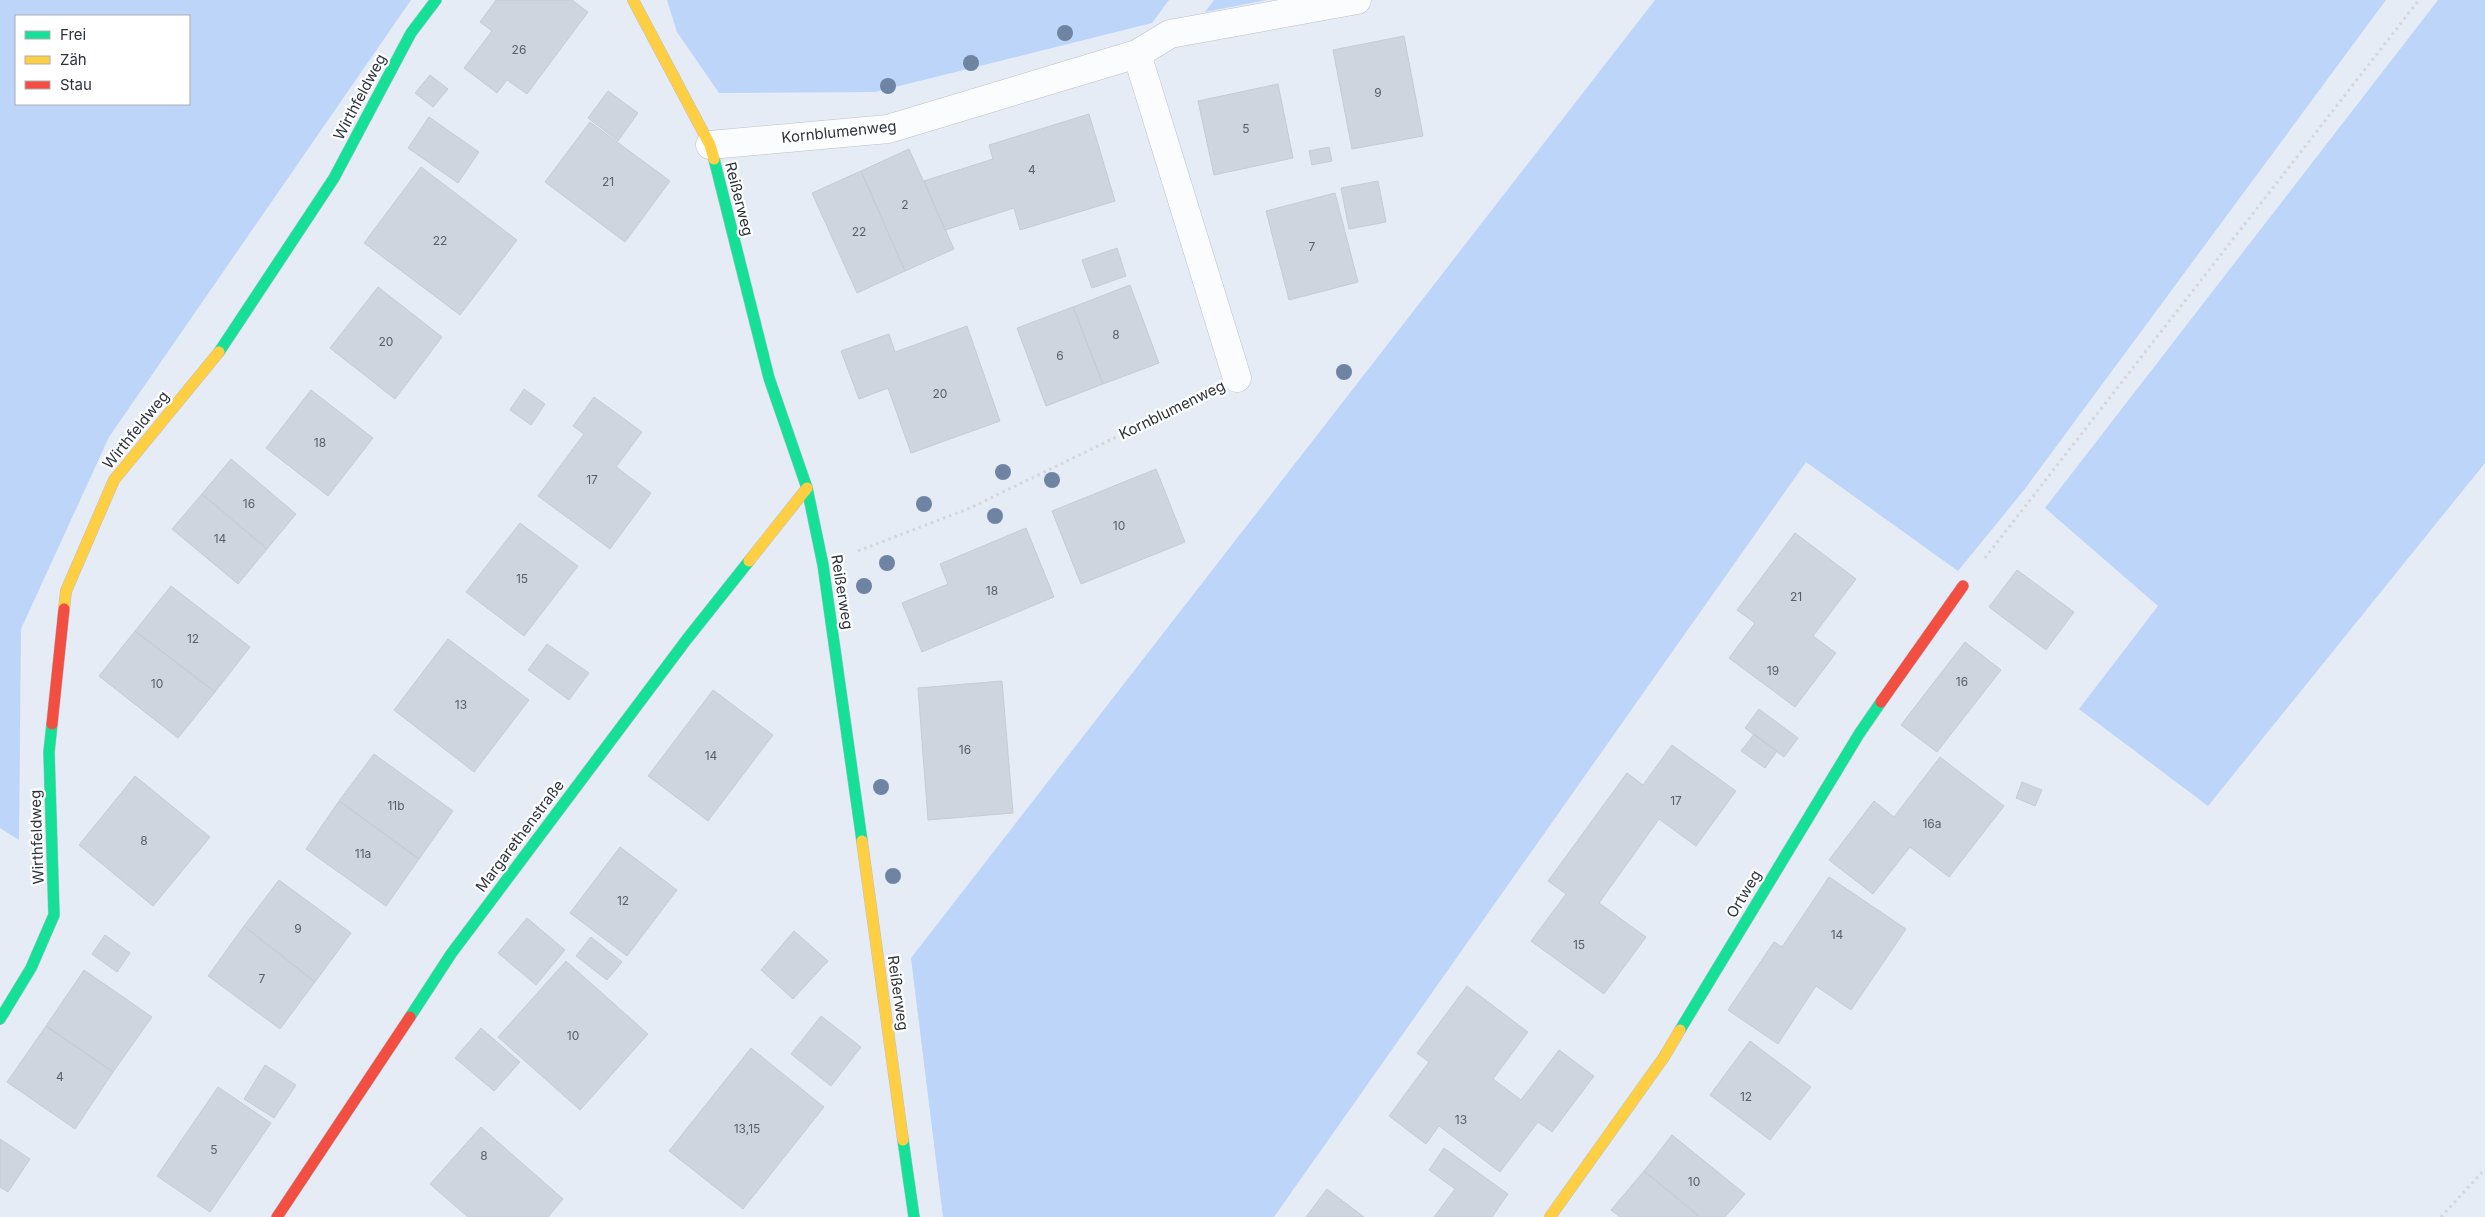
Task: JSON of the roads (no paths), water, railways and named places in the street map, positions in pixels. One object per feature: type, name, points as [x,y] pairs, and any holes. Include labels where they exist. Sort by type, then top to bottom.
[{"type":"street","name":"Wirthfeldweg","points":[[0,1019],[31,968],[54,915],[48,752],[66,591],[114,480],[226,343],[334,178],[411,33],[436,0]]},
{"type":"street","name":"Reißerweg","points":[[633,0],[710,145],[769,378],[807,488],[823,565],[914,1217]]},
{"type":"street","name":"Kornblumenweg","points":[[710,145],[888,129],[1137,54],[1170,34],[1357,0]]},
{"type":"street","name":"Kornblumenweg","points":[[1137,54],[1237,378]]},
{"type":"street","name":"Margarethenstraße","points":[[277,1217],[450,954],[688,639],[807,488]]},
{"type":"street","name":"Ortweg","points":[[1550,1217],[1664,1057],[1859,734],[1963,586]]}]
